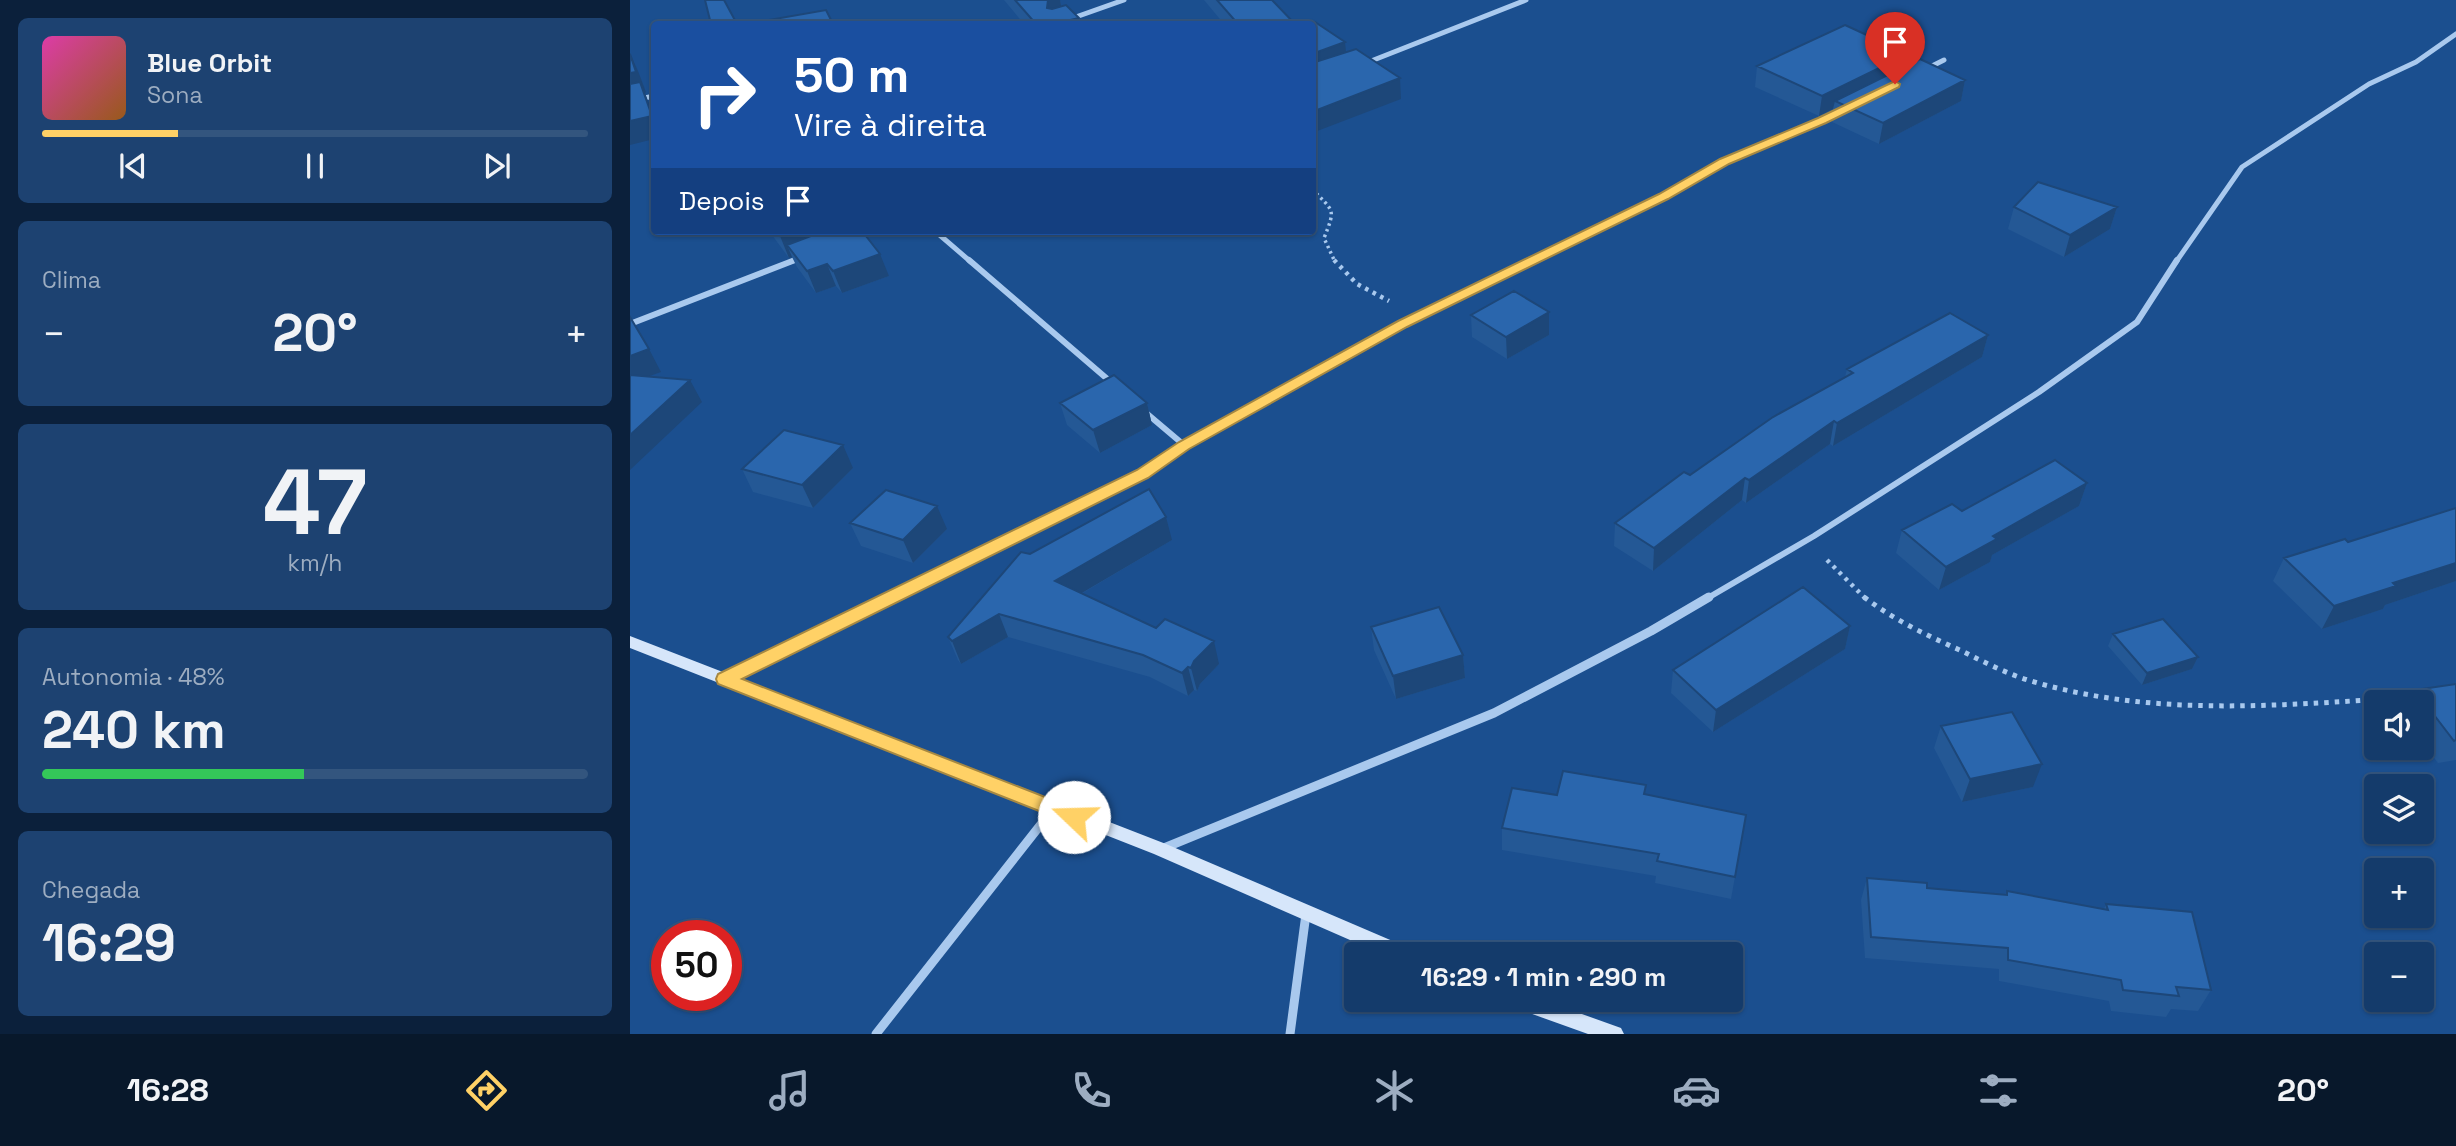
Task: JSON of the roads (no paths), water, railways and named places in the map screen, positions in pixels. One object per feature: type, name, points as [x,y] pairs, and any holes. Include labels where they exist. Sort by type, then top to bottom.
[{"type":"main road","points":[[630,642],[1160,849],[1375,942]]},
{"type":"main road","points":[[1551,1012],[1614,1034]]},
{"type":"street","points":[[1064,21],[1124,0]]},
{"type":"street","points":[[1355,66],[1526,0]]},
{"type":"street","points":[[1160,849],[1494,713],[1651,631],[1814,536],[2039,392],[2137,322],[2204,219],[2242,167],[2369,83],[2416,62],[2456,34]]},
{"type":"street","points":[[1919,72],[1944,60]]},
{"type":"street","points":[[630,101],[651,97]]},
{"type":"street","points":[[724,679],[1143,474],[1184,445],[1434,309],[1663,196],[1725,162],[1846,108]]},
{"type":"street","points":[[851,239],[863,235]]},
{"type":"street","points":[[939,235],[1122,392]]},
{"type":"street","points":[[630,324],[816,252]]},
{"type":"street","points":[[1143,410],[1184,445]]},
{"type":"street","points":[[876,1034],[1053,808]]},
{"type":"street","points":[[1290,1034],[1306,914]]}]
